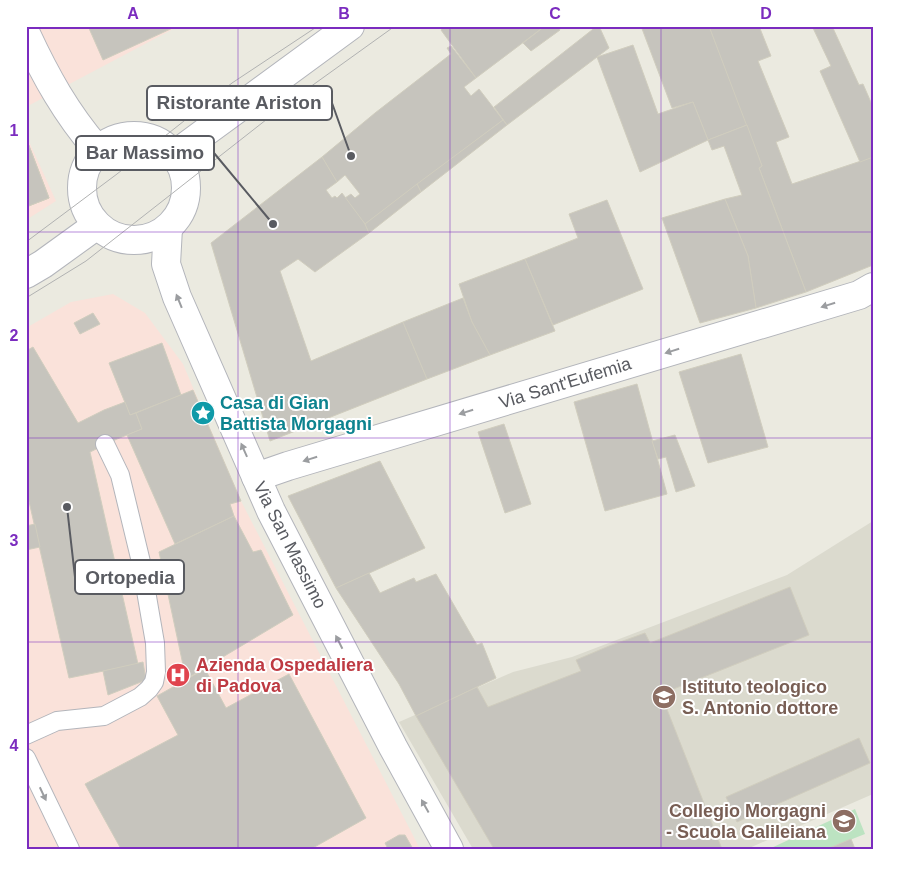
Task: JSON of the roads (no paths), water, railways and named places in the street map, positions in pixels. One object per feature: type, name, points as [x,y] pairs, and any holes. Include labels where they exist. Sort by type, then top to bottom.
[{"type":"street","points":[[174,155],[350,26]]},
{"type":"street","points":[[26,34],[44,74],[67,110],[97,149]]},
{"type":"street","points":[[123,136],[138,136],[153,139],[167,147],[174,155],[184,172],[186,187],[184,203],[178,217],[168,228],[154,236],[139,240],[124,240],[109,234],[97,225],[85,206],[81,184],[88,162],[97,149],[123,136]]},
{"type":"street","points":[[26,274],[97,225]]},
{"type":"street","name":"Via San Massimo","points":[[168,228],[166,264],[177,297],[256,478],[271,511],[393,748],[449,849]]},
{"type":"street","name":"Via Sant'Eufemia","points":[[256,478],[288,466],[859,295],[873,287]]},
{"type":"lane","points":[[26,735],[57,721],[104,716],[140,697],[150,689],[154,682],[156,672],[155,643],[141,562],[120,475],[105,444]]},
{"type":"lane","points":[[26,758],[70,849]]},
{"type":"tram line","points":[[26,242],[117,174],[232,83],[318,26]]},
{"type":"tram line","points":[[26,298],[86,261],[285,105],[395,26]]},
{"type":"place","name":"Ristorante Ariston","points":[[351,156]]},
{"type":"place","name":"Bar Massimo","points":[[273,224]]},
{"type":"place","name":"Casa di Gian Battista Morgagni","points":[[203,413]]},
{"type":"place","name":"Ortopedia","points":[[67,507]]},
{"type":"place","name":"Azienda Ospedaliera di Padova","points":[[178,675]]},
{"type":"place","name":"Istituto teologico S. Antonio dottore","points":[[664,697]]},
{"type":"place","name":"Collegio Morgagni - Scuola Galileiana","points":[[844,821]]}]
